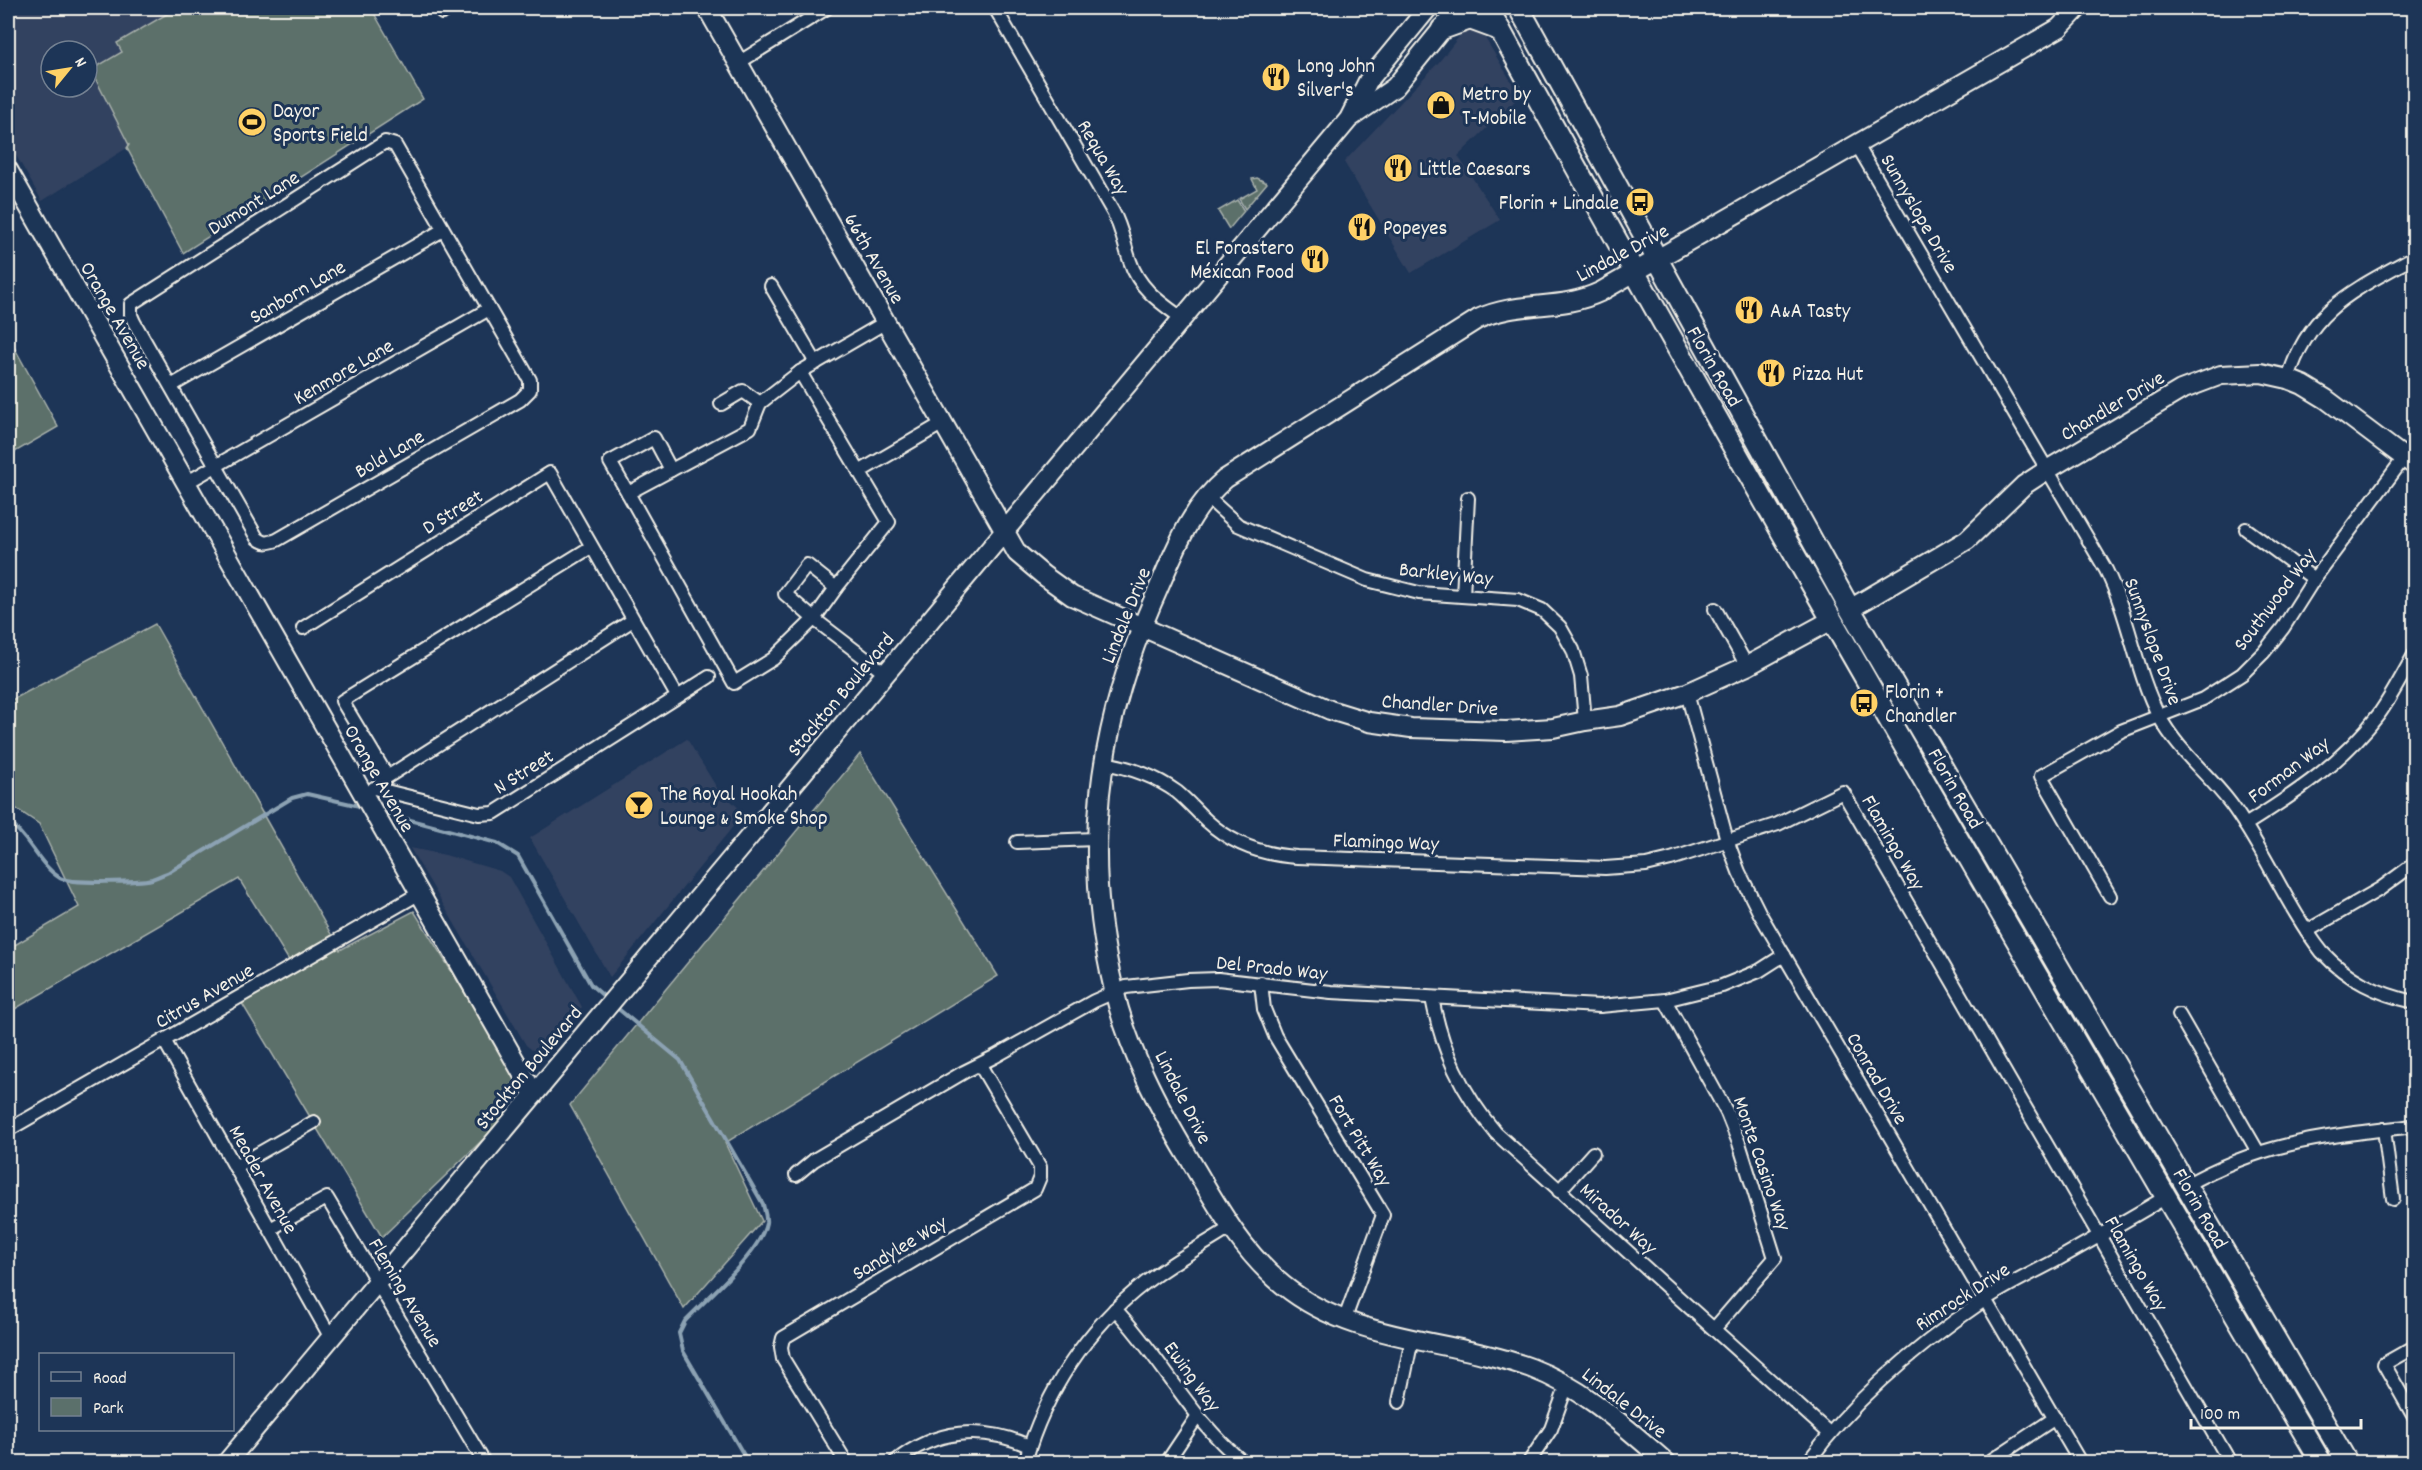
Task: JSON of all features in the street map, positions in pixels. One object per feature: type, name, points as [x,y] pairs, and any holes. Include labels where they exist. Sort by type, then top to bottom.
[{"type":"main road","name":"Florin Road","points":[[1488,8],[1830,621],[2321,1462]]},
{"type":"main road","name":"Florin Road","points":[[1519,8],[1656,261],[1850,609],[2347,1462]]},
{"type":"main road","points":[[1442,29],[1470,19],[1500,30]]},
{"type":"main road","points":[[1816,593],[1850,609]]},
{"type":"main road","points":[[1830,621],[1865,635]]},
{"type":"main road","points":[[2150,1167],[2186,1185]]},
{"type":"main road","points":[[2166,1197],[2202,1212]]},
{"type":"street","points":[[439,8],[442,13],[451,8]]},
{"type":"street","name":"66th Avenue","points":[[707,8],[1005,531]]},
{"type":"street","points":[[738,63],[827,8]]},
{"type":"street","name":"Requa Way","points":[[995,8],[1113,213],[1139,280],[1155,298],[1183,319]]},
{"type":"street","name":"Stockton Boulevard","points":[[226,1462],[1349,119],[1368,81],[1428,8]]},
{"type":"street","name":"Stockton Boulevard","points":[[1349,119],[1395,87],[1459,8]]},
{"type":"street","name":"Lindale Drive","points":[[1666,1462],[1608,1413],[1567,1385],[1533,1369],[1505,1360],[1367,1329],[1315,1307],[1284,1287],[1266,1270],[1230,1228],[1157,1101],[1130,1040],[1114,991],[1101,918],[1095,839],[1103,763],[1118,698],[1142,627],[1182,534],[1194,512],[1225,479],[1478,319],[1515,307],[1576,301],[1600,292],[2060,28],[2078,8]]},
{"type":"street","name":"Dumont Lane","points":[[216,466],[131,315],[131,304],[377,147],[386,142],[395,145],[489,309]]},
{"type":"street","name":"Sunnyslope Drive","points":[[1857,145],[2114,585],[2131,631],[2141,673],[2160,717],[2188,759],[2223,795],[2245,825],[2307,931],[2322,952],[2350,977],[2384,994],[2415,1002]]},
{"type":"street","name":"Orange Avenue","points":[[8,170],[186,483],[368,795],[383,830],[534,1094]]},
{"type":"street","name":"Sanborn Lane","points":[[171,386],[443,230]]},
{"type":"street","points":[[2288,378],[2298,350],[2316,322],[2346,296],[2415,257]]},
{"type":"street","points":[[771,286],[816,363]]},
{"type":"street","name":"Bold Lane","points":[[216,466],[258,538],[267,543],[520,400],[530,390],[530,380],[489,309]]},
{"type":"street","name":"Kenmore Lane","points":[[216,466],[489,309]]},
{"type":"street","points":[[628,493],[750,428],[760,403],[800,372],[886,322]]},
{"type":"street","points":[[671,470],[654,438],[610,462],[734,683],[773,659],[814,619],[889,522],[800,372]]},
{"type":"street","name":"Chandler Drive","points":[[1850,609],[1966,540],[2024,485],[2181,390],[2207,378],[2248,372],[2288,378],[2315,391],[2410,462]]},
{"type":"street","points":[[721,404],[743,391],[760,403]]},
{"type":"street","points":[[859,472],[943,423]]},
{"type":"street","name":"Southwood Way","points":[[2110,896],[2041,776],[2121,731],[2203,699],[2241,674],[2264,652],[2283,628],[2314,579],[2410,462]]},
{"type":"street","points":[[186,483],[216,466]]},
{"type":"street","name":"D Street","points":[[303,628],[550,473],[591,547]]},
{"type":"street","name":"Barkley Way","points":[[1207,497],[1238,525],[1367,580],[1419,593],[1518,600],[1536,607],[1552,617],[1567,637],[1578,663],[1583,689],[1585,721]]},
{"type":"street","points":[[1463,596],[1468,498]]},
{"type":"street","points":[[2246,530],[2314,579]]},
{"type":"street","name":"Chandler Drive","points":[[1005,531],[1017,553],[1072,596],[1330,710],[1369,722],[1411,728],[1506,731],[1553,728],[1620,716],[1687,693],[1747,666],[1830,621]]},
{"type":"street","points":[[387,776],[342,701],[591,547],[676,696]]},
{"type":"street","points":[[836,588],[807,565],[785,594],[886,674]]},
{"type":"street","points":[[1715,609],[1747,666]]},
{"type":"street","points":[[368,795],[387,776],[633,620]]},
{"type":"street","name":"Forman Way","points":[[2245,825],[2290,797],[2339,758],[2380,712],[2415,655]]},
{"type":"street","name":"N Street","points":[[368,795],[478,814],[494,813],[708,677]]},
{"type":"street","name":"Conrad Drive","points":[[1687,693],[1727,840],[1750,893],[2080,1462]]},
{"type":"street","name":"Flamingo Way","points":[[1103,763],[1155,779],[1178,793],[1226,835],[1253,849],[1283,856],[1619,868],[1646,865],[1778,824],[1843,792],[2230,1462]]},
{"type":"street","points":[[1017,842],[1095,839]]},
{"type":"street","points":[[2307,931],[2380,889],[2415,864]]},
{"type":"street","name":"Citrus Avenue","points":[[8,1130],[420,893]]},
{"type":"street","name":"Del Prado Way","points":[[796,1174],[814,1160],[964,1072],[1114,991],[1126,987],[1218,979],[1332,992],[1600,1006],[1665,1000],[1722,986],[1759,971],[1784,955]]},
{"type":"street","name":"Fort Pitt Way","points":[[1262,983],[1264,1009],[1275,1036],[1383,1215],[1344,1321]]},
{"type":"street","name":"Mirador Way","points":[[1432,998],[1444,1049],[1454,1072],[1470,1100],[1504,1142],[1829,1433]]},
{"type":"street","name":"Monte Casino Way","points":[[1665,1000],[1727,1113],[1739,1143],[1775,1258],[1714,1329]]},
{"type":"street","points":[[2179,1015],[2258,1152]]},
{"type":"street","name":"Meader Avenue","points":[[164,1040],[331,1338]]},
{"type":"street","name":"Sandylee Way","points":[[846,1462],[783,1359],[781,1347],[783,1338],[1035,1189],[1040,1177],[1040,1167],[980,1065]]},
{"type":"street","points":[[235,1167],[314,1122]]},
{"type":"street","points":[[2186,1185],[2233,1161],[2258,1152],[2313,1138],[2415,1126]]},
{"type":"street","points":[[2384,1129],[2393,1199]]},
{"type":"street","points":[[1559,1191],[1593,1153]]},
{"type":"street","name":"Rimrock Drive","points":[[1809,1462],[1829,1433],[1900,1364],[1932,1338],[1984,1300],[2099,1237],[2166,1197]]},
{"type":"street","name":"Fleming Avenue","points":[[270,1229],[327,1198],[484,1462]]},
{"type":"street","points":[[1024,1462],[1041,1416],[1063,1374],[1090,1335],[1115,1309],[1165,1268],[1230,1228]]},
{"type":"street","name":"Ewing Way","points":[[1115,1309],[1150,1348],[1197,1417],[1243,1462]]},
{"type":"street","points":[[1399,1402],[1412,1339]]},
{"type":"street","points":[[2415,1347],[2384,1364],[2415,1417]]},
{"type":"street","points":[[1529,1462],[1548,1435],[1567,1385]]},
{"type":"street","points":[[1167,1462],[1197,1417]]},
{"type":"street","points":[[1989,1462],[2055,1418]]},
{"type":"street","points":[[895,1462],[924,1443],[946,1435],[970,1432],[1005,1436],[1029,1446]]},
{"type":"shaded area","name":"Dayor Sports Field","points":[[8,8],[371,8],[423,99],[183,253],[127,148],[42,201],[8,141]]},
{"type":"shaded area","points":[[1479,28],[1520,96],[1458,156],[1500,220],[1411,273],[1344,162],[1439,62],[1465,29]]},
{"type":"shaded area","points":[[687,739],[717,788],[744,813],[610,977],[530,838]]},
{"type":"shaded area","points":[[410,848],[445,855],[500,871],[509,877],[582,1007],[543,1050],[532,1050],[526,1045]]},
{"type":"green space","name":"Dayor Sports Field","points":[[177,8],[371,8],[423,99],[183,253],[127,148],[129,145],[99,86],[99,65],[122,52],[117,43]]},
{"type":"green space","points":[[1257,178],[1267,183],[1245,209],[1239,199],[1257,189],[1252,179]]},
{"type":"green space","points":[[1237,200],[1244,211],[1229,229],[1218,211]]},
{"type":"green space","points":[[8,336],[58,427],[8,456]]},
{"type":"green space","points":[[155,624],[340,950],[414,911],[521,1083],[502,1121],[382,1237],[240,1000],[293,967],[239,879],[8,1013],[8,949],[79,907],[39,824],[8,803],[8,702]]},
{"type":"green space","points":[[860,754],[998,976],[725,1143],[762,1221],[684,1309],[570,1105]]},
{"type":"waterway","points":[[8,821],[46,866],[60,878],[90,882],[120,882],[152,879],[169,872],[292,798],[307,794],[364,807]]},
{"type":"waterway","points":[[380,812],[497,843],[518,856],[591,985],[608,1000]]},
{"type":"waterway","points":[[616,1007],[680,1060],[763,1204],[766,1223],[762,1235],[744,1261],[685,1321],[679,1333],[683,1351],[748,1462]]},
{"type":"place","name":"Long John Silver's","points":[[1276,77]]},
{"type":"place","name":"Metro by T-Mobile","points":[[1441,105]]},
{"type":"place","name":"Dayor Sports Field","points":[[252,122]]},
{"type":"place","name":"Little Caesars","points":[[1398,168]]},
{"type":"place","name":"Florin + Lindale","points":[[1640,202]]},
{"type":"place","name":"Popeyes","points":[[1362,227]]},
{"type":"place","name":"El Forastero Méxican Food","points":[[1315,259]]},
{"type":"place","name":"A&A Tasty","points":[[1749,310]]},
{"type":"place","name":"Pizza Hut","points":[[1771,373]]},
{"type":"place","name":"Florin + Chandler","points":[[1864,703]]},
{"type":"place","name":"The Royal Hookah Lounge & Smoke Shop","points":[[639,805]]}]
